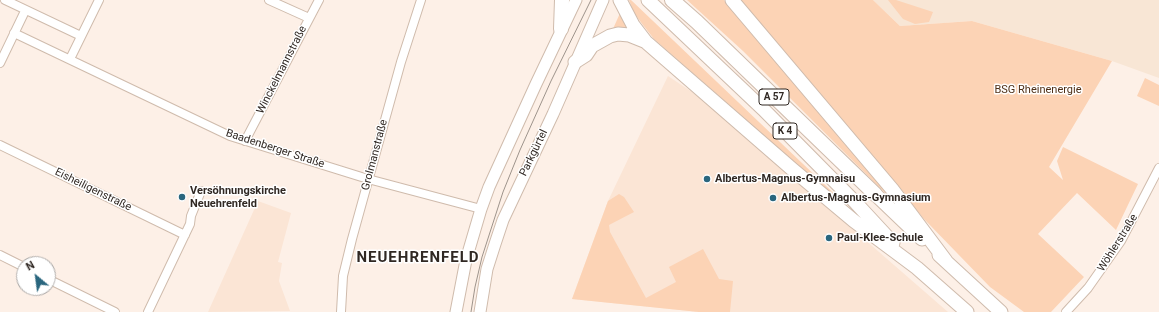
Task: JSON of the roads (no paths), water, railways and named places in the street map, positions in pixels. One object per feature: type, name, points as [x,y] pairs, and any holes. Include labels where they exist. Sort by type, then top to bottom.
[{"type":"highway","points":[[561,29],[562,0]]},
{"type":"highway","points":[[620,0],[633,25],[646,42],[842,211],[916,268]]},
{"type":"highway","name":"K 4","points":[[648,0],[763,109],[856,203],[916,268],[967,312]]},
{"type":"highway","name":"A 57","points":[[672,0],[697,22],[875,194]]},
{"type":"highway","points":[[732,0],[892,189],[946,262]]},
{"type":"highway","points":[[575,62],[586,55],[592,46],[610,36],[618,34],[629,35],[646,42]]},
{"type":"highway","points":[[875,194],[946,262],[1002,312]]},
{"type":"main road","points":[[456,312],[466,260],[489,186],[561,29],[576,0]]},
{"type":"main road","name":"Parkgürtel","points":[[480,312],[487,270],[503,220],[553,114],[603,0]]},
{"type":"street","points":[[4,0],[81,36]]},
{"type":"street","points":[[70,59],[99,0]]},
{"type":"street","points":[[268,0],[308,18]]},
{"type":"street","name":"Winckelmannstraße","points":[[245,141],[308,18],[319,0]]},
{"type":"street","name":"Grolmanstraße","points":[[341,312],[343,276],[368,179],[401,62],[421,0]]},
{"type":"street","points":[[0,63],[25,11]]},
{"type":"street","name":"Baadenberger Straße","points":[[14,33],[230,136],[368,179],[481,209]]},
{"type":"street","name":"Eisheiligenstraße","points":[[0,145],[185,235]]},
{"type":"street","name":"Wöhlerstraße","points":[[1066,312],[1088,288],[1122,241],[1159,168]]},
{"type":"street","points":[[148,312],[190,224],[191,216],[201,191]]},
{"type":"street","points":[[0,255],[16,263]]},
{"type":"street","points":[[56,283],[115,312]]},
{"type":"tram line","points":[[471,312],[482,257],[503,192],[551,81],[591,0]]},
{"type":"place","name":"Albertus-Magnus-Gymnaisu","points":[[707,179]]},
{"type":"place","name":"Versöhnungskirche Neuehrenfeld","points":[[182,197]]},
{"type":"place","name":"Albertus-Magnus-Gymnasium","points":[[773,198]]},
{"type":"place","name":"Paul-Klee-Schule","points":[[829,238]]},
{"type":"district","name":"NEUEHRENFELD","points":[[418,258]]},
{"type":"park label","name":"BSG Rheinenergie","points":[[1038,90]]}]
